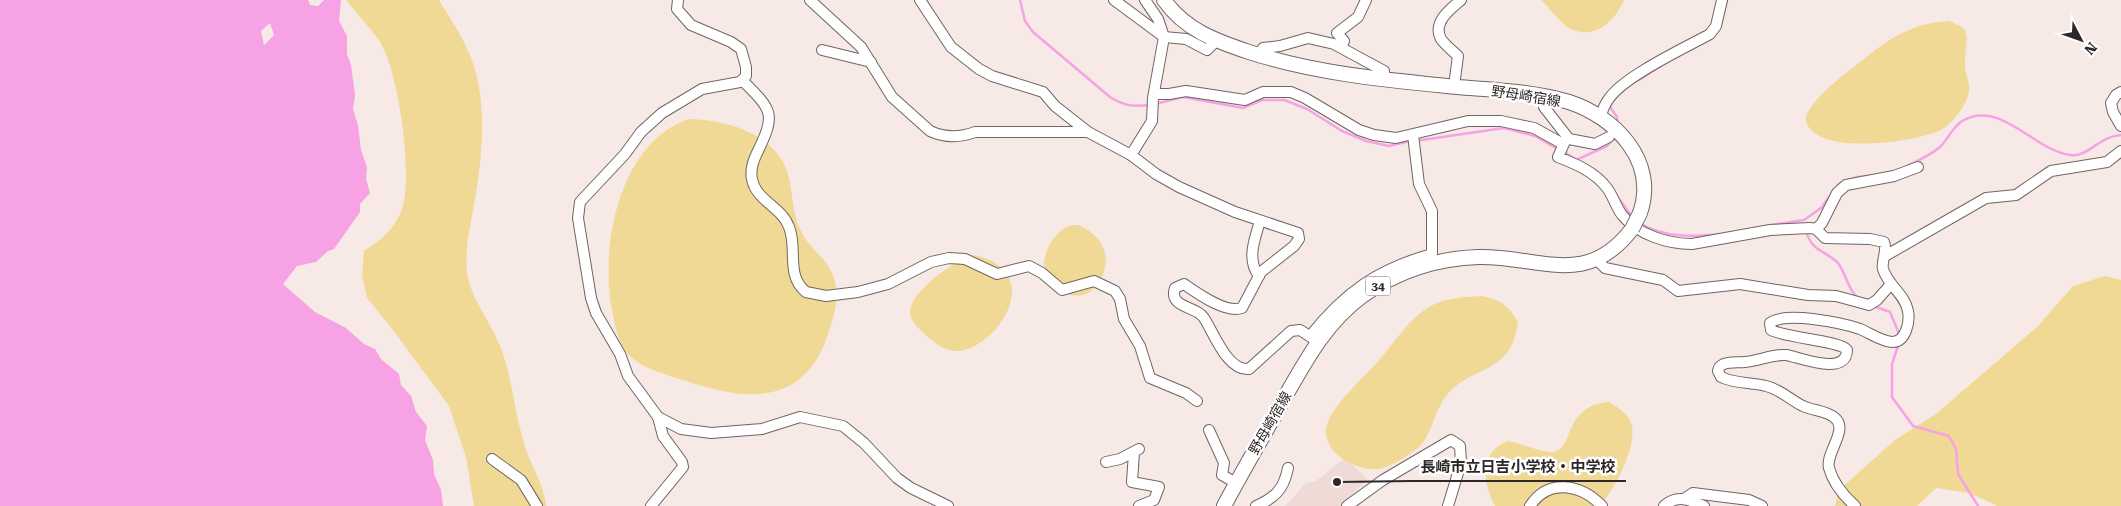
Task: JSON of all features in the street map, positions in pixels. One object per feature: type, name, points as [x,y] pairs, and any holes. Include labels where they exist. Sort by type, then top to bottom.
[{"type":"main road","name":"野母崎宿線","points":[[1164,0],[1183,21],[1216,41],[1258,54],[1329,72],[1384,80],[1546,96],[1570,103],[1600,118],[1631,145],[1638,158],[1644,181],[1644,200],[1632,230],[1615,248],[1597,260],[1572,266],[1478,257],[1433,263],[1385,281],[1363,295],[1314,338],[1224,506]]},
{"type":"street","points":[[678,0],[677,9],[688,23],[731,42],[741,49],[746,67],[746,76],[743,80],[702,90],[662,112],[641,132],[616,165],[583,197],[578,209],[593,306],[614,342],[634,387],[658,417],[676,427],[693,432],[762,429],[800,417],[843,426],[864,443],[898,478],[948,506]]},
{"type":"street","points":[[810,0],[861,47],[892,98],[930,131],[942,137],[960,136],[974,132],[1088,132]]},
{"type":"street","points":[[920,0],[942,34],[960,56],[992,76],[1043,92],[1055,106],[1088,132],[1131,155],[1156,174],[1179,187],[1260,221],[1295,230],[1299,236],[1294,246],[1259,276],[1245,306],[1238,310],[1205,298],[1184,284],[1175,288],[1174,296],[1179,303],[1202,315],[1223,352],[1246,369],[1255,365],[1288,332],[1298,329],[1314,338],[1344,298],[1373,276],[1393,266],[1432,254],[1432,211],[1420,184],[1413,135]]},
{"type":"street","points":[[1114,0],[1164,37],[1186,39],[1207,50],[1216,41]]},
{"type":"street","points":[[1131,155],[1148,130],[1152,120],[1164,37],[1158,19],[1145,0]]},
{"type":"street","points":[[1341,47],[1344,41],[1337,32],[1358,17],[1366,0]]},
{"type":"street","points":[[1454,86],[1458,56],[1442,41],[1440,29],[1442,18],[1461,0]]},
{"type":"street","points":[[1600,118],[1608,99],[1618,88],[1642,71],[1710,34],[1716,26],[1722,0]]},
{"type":"street","points":[[1258,54],[1262,48],[1280,46],[1308,38],[1341,47],[1384,71],[1384,80]]},
{"type":"street","points":[[822,50],[871,62]]},
{"type":"street","points":[[743,80],[764,103],[770,120],[766,135],[754,160],[752,180],[763,199],[786,220],[791,232],[795,278],[806,292],[826,296],[858,292],[888,284],[930,262],[956,258],[972,262],[997,274],[1029,266],[1042,273],[1062,290],[1094,281],[1111,288],[1118,294],[1124,319],[1140,346],[1150,378],[1186,393],[1197,401]]},
{"type":"street","points":[[1154,96],[1186,91],[1236,100],[1251,98],[1263,92],[1291,92],[1305,98],[1359,130],[1374,135],[1396,138],[1468,121],[1500,120],[1534,128],[1563,145],[1582,142],[1596,144],[1614,132]]},
{"type":"street","points":[[2121,92],[2116,95],[2112,103],[2113,112],[2121,126]]},
{"type":"street","points":[[1546,96],[1544,107],[1563,145],[1558,157],[1578,166],[1601,182],[1624,217],[1652,237],[1679,244],[1692,244],[1770,230],[1809,228],[1826,217],[1837,193],[1846,185],[1894,176],[1918,167]]},
{"type":"street","points":[[1885,256],[1986,198],[2016,195],[2051,171],[2107,162],[2121,151]]},
{"type":"street","points":[[1259,276],[1255,271],[1252,252],[1260,221]]},
{"type":"street","points":[[1809,228],[1825,238],[1882,240],[1885,244],[1883,269],[1891,284],[1907,304],[1909,319],[1902,336],[1890,342],[1836,322],[1779,318],[1770,322],[1771,330],[1818,342],[1842,345],[1848,350],[1846,356],[1841,361],[1817,364],[1788,355],[1776,355],[1756,361],[1727,364],[1719,368],[1718,372],[1721,377],[1731,381],[1772,387],[1803,406],[1834,417],[1840,424],[1840,430],[1830,455],[1829,467],[1837,485],[1855,506]]},
{"type":"street","points":[[1597,260],[1605,268],[1663,280],[1678,291],[1740,284],[1808,296],[1836,296],[1871,304],[1891,284]]},
{"type":"street","points":[[651,506],[683,467],[682,462],[663,436],[658,417]]},
{"type":"street","points":[[1209,430],[1224,463],[1222,475],[1236,483]]},
{"type":"street","points":[[1347,506],[1384,480],[1451,440],[1460,446],[1461,463],[1448,506]]},
{"type":"street","points":[[1106,462],[1120,459],[1137,451],[1132,482],[1159,486],[1154,500],[1139,506]]},
{"type":"street","points":[[492,459],[521,480],[537,506]]},
{"type":"street","points":[[1256,506],[1275,496],[1286,480],[1288,468]]},
{"type":"street","points":[[1530,506],[1540,492],[1550,488],[1565,487],[1592,496],[1602,506]]},
{"type":"street","points":[[1684,499],[1693,492],[1749,500],[1762,506]]},
{"type":"street","points":[[924,506],[933,499]]},
{"type":"street","points":[[1664,506],[1672,500],[1684,499],[1704,506]]},
{"type":"shaded area","points":[[0,0],[308,0],[310,5],[318,6],[324,0],[341,0],[339,21],[347,36],[347,54],[351,65],[355,95],[353,109],[358,125],[361,150],[367,167],[366,179],[370,193],[360,204],[360,212],[334,249],[328,251],[316,262],[297,266],[283,284],[315,312],[346,328],[364,344],[375,349],[381,359],[399,374],[401,385],[411,396],[416,412],[427,426],[425,440],[433,460],[434,474],[441,490],[443,506],[0,506]],"holes":[[[270,23],[274,35],[264,45],[261,31]]]},
{"type":"shaded area","points":[[346,0],[439,0],[459,32],[469,53],[479,87],[482,144],[467,248],[468,278],[474,296],[496,337],[504,358],[521,434],[543,490],[546,506],[474,506],[466,457],[449,406],[367,298],[362,275],[364,251],[388,232],[401,213],[405,190],[405,146],[398,98],[387,56],[376,36]]},
{"type":"shaded area","points":[[1541,0],[1624,0],[1609,22],[1595,31],[1586,32],[1569,28]]},
{"type":"shaded area","points":[[1949,21],[1964,28],[1966,33],[1965,65],[1969,91],[1962,108],[1946,127],[1929,135],[1911,139],[1868,143],[1846,143],[1828,139],[1813,132],[1806,121],[1806,116],[1821,95],[1841,77],[1893,38],[1918,27]]},
{"type":"shaded area","points":[[689,119],[718,122],[733,126],[761,139],[773,148],[782,160],[788,174],[795,216],[800,229],[828,265],[834,279],[836,304],[827,337],[816,360],[802,377],[786,388],[767,393],[747,394],[705,387],[640,364],[624,349],[619,337],[611,305],[609,253],[620,197],[631,172],[646,149],[665,131]]},
{"type":"shaded area","points":[[1079,225],[1095,236],[1104,249],[1106,257],[1103,274],[1098,284],[1092,290],[1078,296],[1070,295],[1056,288],[1046,275],[1044,262],[1048,247],[1057,234],[1068,226]]},
{"type":"shaded area","points":[[974,255],[998,265],[1010,279],[1012,296],[1006,314],[995,330],[980,343],[964,350],[949,350],[929,338],[920,329],[912,319],[910,311],[918,294],[926,285],[946,269]]},
{"type":"shaded area","points":[[2105,276],[2121,280],[2121,506],[1998,506],[1969,493],[1936,488],[1917,506],[1835,506],[1839,490],[1895,440],[1936,414],[2038,326],[2073,286]]},
{"type":"shaded area","points":[[1482,296],[1503,304],[1511,311],[1518,322],[1514,339],[1507,352],[1499,361],[1457,385],[1447,395],[1421,445],[1401,460],[1383,468],[1370,469],[1352,464],[1336,454],[1327,439],[1326,430],[1332,413],[1408,325],[1420,313],[1440,302]]},
{"type":"shaded area","points":[[1609,402],[1625,413],[1631,423],[1633,432],[1632,442],[1624,466],[1612,490],[1600,506],[1495,506],[1486,478],[1488,460],[1492,452],[1508,441],[1553,452],[1560,449],[1565,443],[1577,418],[1584,411],[1594,405]]},
{"type":"shaded area","points":[[1345,458],[1367,479],[1341,506],[1285,506],[1306,483],[1316,481]]},
{"type":"waterway","points":[[1020,0],[1025,21],[1033,32],[1110,97],[1129,105],[1150,105]]},
{"type":"waterway","points":[[1721,25],[1727,0]]},
{"type":"waterway","points":[[1639,80],[1664,64]]},
{"type":"waterway","points":[[1155,104],[1183,97],[1243,108],[1262,100],[1284,100],[1307,109],[1342,131],[1366,141],[1389,146],[1410,141]]},
{"type":"waterway","points":[[1612,103],[1610,107],[1617,117],[1618,126]]},
{"type":"waterway","points":[[1907,166],[1940,147],[1962,121],[1976,116],[1990,116],[2004,121],[2056,151],[2070,155],[2082,153],[2106,139],[2121,135]]},
{"type":"waterway","points":[[1415,141],[1504,128],[1535,136],[1559,150]]},
{"type":"waterway","points":[[1576,160],[1607,146],[1614,138]]},
{"type":"waterway","points":[[1564,152],[1577,160]]},
{"type":"waterway","points":[[1771,225],[1804,220],[1821,208],[1839,184],[1857,177],[1875,175]]},
{"type":"waterway","points":[[1617,196],[1633,218]]},
{"type":"waterway","points":[[1639,223],[1669,234],[1700,236],[1721,234]]},
{"type":"waterway","points":[[1806,231],[1815,247],[1838,263],[1857,297]]},
{"type":"waterway","points":[[1873,306],[1890,312],[1900,336]]},
{"type":"waterway","points":[[1899,343],[1892,364],[1892,397],[1913,426],[1949,436],[1956,449],[1958,474],[1978,506]]},
{"type":"place","name":"長崎市立日吉小学校・中学校","points":[[1337,482]]}]
